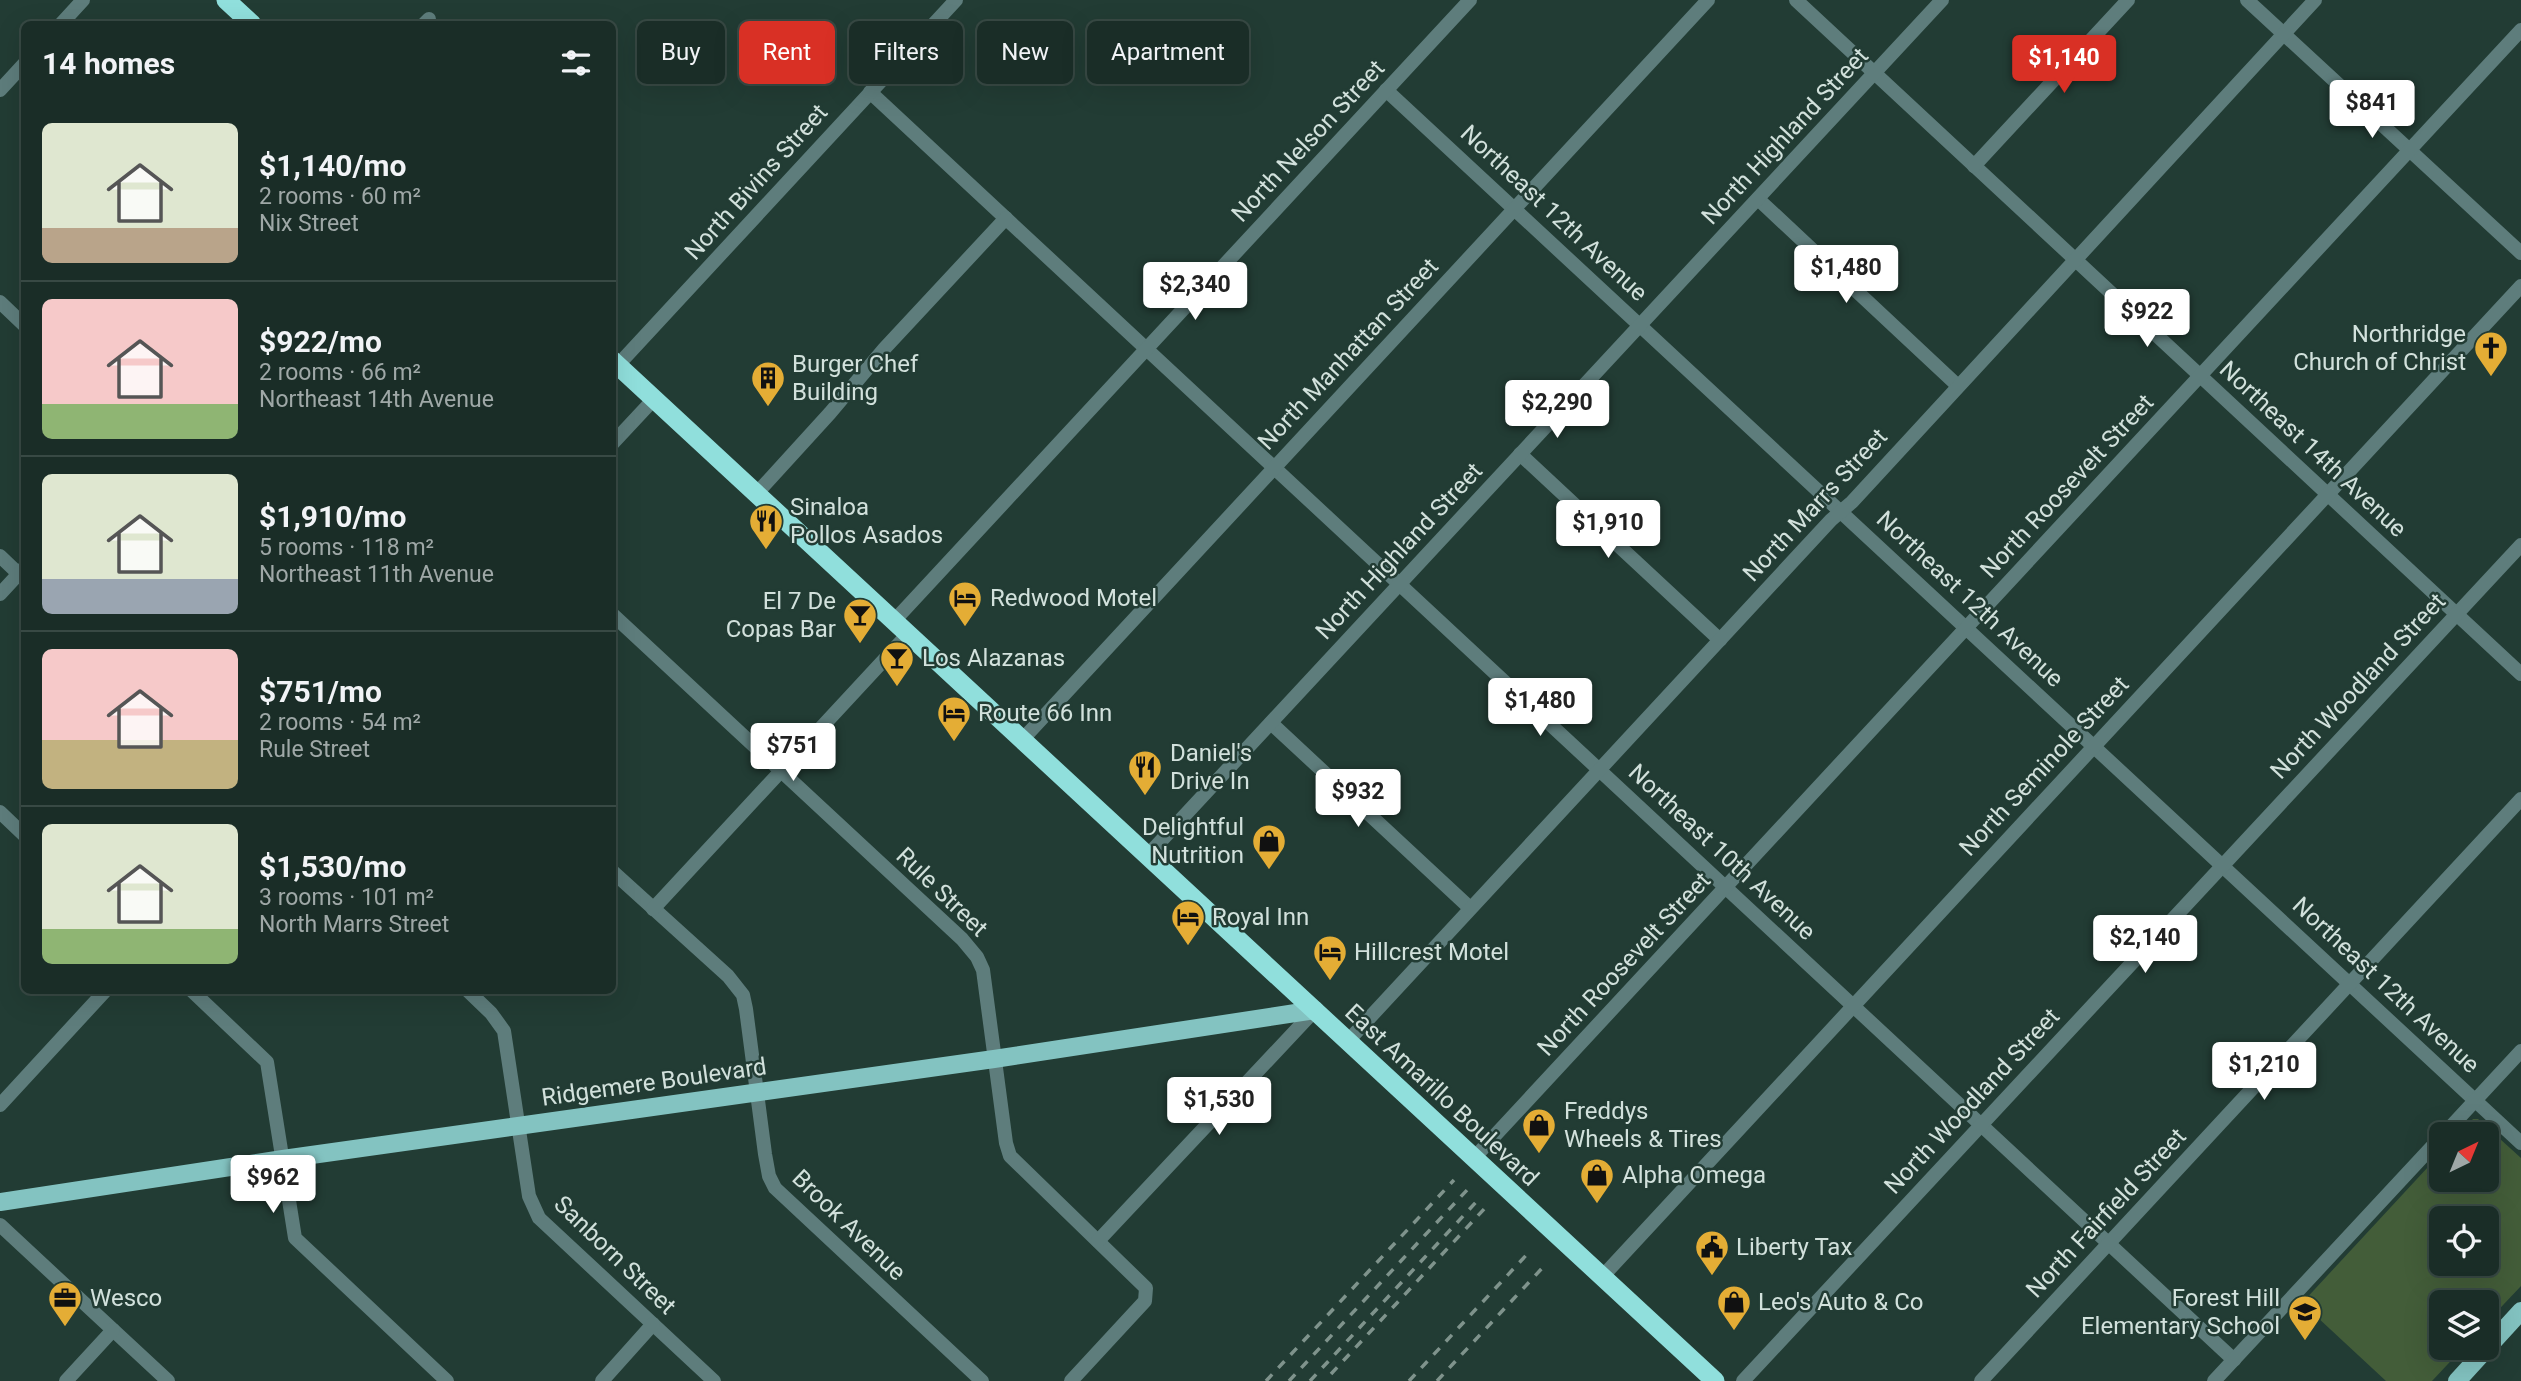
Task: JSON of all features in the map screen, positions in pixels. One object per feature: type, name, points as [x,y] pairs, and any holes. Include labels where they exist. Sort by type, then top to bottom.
[{"type":"highway","points":[[226,0],[249,21]]},
{"type":"highway","name":"East Amarillo Boulevard","points":[[616,364],[1715,1381]]},
{"type":"main road","name":"Ridgemere Boulevard","points":[[0,1202],[283,1159],[994,1059],[1315,1010]]},
{"type":"main road","points":[[2466,1378],[2521,1311]]},
{"type":"street","points":[[64,21],[83,0]]},
{"type":"street","name":"North Bivins Street","points":[[616,362],[956,0]]},
{"type":"street","name":"North Nelson Street","points":[[653,909],[780,771],[901,627],[1146,348],[1470,0]]},
{"type":"street","name":"North Manhattan Street","points":[[1022,740],[1708,0]]},
{"type":"street","name":"Northeast 14th Avenue","points":[[1796,0],[2521,674]]},
{"type":"street","name":"North Highland Street","points":[[1147,856],[1942,0]]},
{"type":"street","points":[[1974,166],[2128,0]]},
{"type":"street","points":[[2247,0],[2521,253]]},
{"type":"street","name":"North Marrs Street","points":[[1348,1041],[2315,0]]},
{"type":"street","name":"North Roosevelt Street","points":[[1474,1158],[2521,30]]},
{"type":"street","points":[[0,90],[21,70]]},
{"type":"street","name":"Northeast 12th Avenue","points":[[1387,90],[2521,1143]]},
{"type":"street","name":"Northeast 10th Avenue","points":[[870,92],[2234,1360]]},
{"type":"street","points":[[1758,200],[1958,386]]},
{"type":"street","points":[[757,493],[893,339],[1006,218]]},
{"type":"street","name":"North Seminole Street","points":[[1602,1277],[2521,286]]},
{"type":"street","points":[[0,302],[21,322]]},
{"type":"street","points":[[616,440],[654,399]]},
{"type":"street","points":[[1520,454],[1720,640]]},
{"type":"street","name":"North Woodland Street","points":[[1743,1381],[2521,545]]},
{"type":"street","points":[[0,556],[21,572]]},
{"type":"street","points":[[0,594],[21,576]]},
{"type":"street","name":"Rule Street","points":[[616,618],[972,949],[983,970],[1010,1156],[1146,1288],[1146,1301],[1071,1381]]},
{"type":"street","points":[[1271,723],[1470,908]]},
{"type":"street","name":"North Fairfield Street","points":[[1981,1381],[2521,799]]},
{"type":"street","points":[[0,812],[21,832]]},
{"type":"street","name":"Brook Avenue","points":[[616,875],[728,976],[743,995],[767,1165],[775,1188],[982,1381]]},
{"type":"street","points":[[0,1105],[102,994]]},
{"type":"street","points":[[195,994],[267,1062],[295,1238],[447,1381]]},
{"type":"street","name":"Sanborn Street","points":[[471,994],[491,1013],[504,1031],[529,1196],[539,1218],[714,1381]]},
{"type":"street","points":[[1098,1241],[1315,1010]]},
{"type":"street","points":[[2456,1122],[2521,1051]]},
{"type":"street","points":[[2214,1381],[2429,1151]]},
{"type":"street","points":[[0,1225],[168,1381]]},
{"type":"street","points":[[602,1381],[653,1324]]},
{"type":"street","points":[[66,1381],[113,1330]]},
{"type":"green space","points":[[2499,1138],[2521,1158],[2521,1286],[2499,1309],[2499,1290],[2429,1290],[2429,1360],[2452,1360],[2432,1381],[2386,1381],[2302,1303],[2429,1166],[2429,1192],[2499,1192]]},
{"type":"railway","points":[[1266,1381],[1454,1180]]},
{"type":"railway","points":[[1289,1381],[1468,1189]]},
{"type":"railway","points":[[1310,1381],[1478,1200]]},
{"type":"railway","points":[[1331,1374],[1486,1207]]},
{"type":"railway","points":[[1409,1381],[1531,1250]]},
{"type":"railway","points":[[1437,1381],[1546,1264]]},
{"type":"place","name":"Northridge Church of Christ","points":[[2491,378]]},
{"type":"place","name":"Burger Chef Building","points":[[768,408]]},
{"type":"place","name":"Sinaloa Pollos Asados","points":[[766,551]]},
{"type":"place","name":"Redwood Motel","points":[[965,628]]},
{"type":"place","name":"El 7 De Copas Bar","points":[[860,645]]},
{"type":"place","name":"Los Alazanas","points":[[897,688]]},
{"type":"place","name":"Route 66 Inn","points":[[954,743]]},
{"type":"place","name":"Daniel's Drive In","points":[[1145,797]]},
{"type":"place","name":"Delightful Nutrition","points":[[1269,871]]},
{"type":"place","name":"Royal Inn","points":[[1188,947]]},
{"type":"place","name":"Hillcrest Motel","points":[[1330,982]]},
{"type":"place","name":"Freddys Wheels & Tires","points":[[1539,1155]]},
{"type":"place","name":"Alpha Omega","points":[[1597,1205]]},
{"type":"place","name":"Liberty Tax","points":[[1712,1277]]},
{"type":"place","name":"Wesco","points":[[65,1328]]},
{"type":"place","name":"Leo's Auto & Co","points":[[1734,1332]]},
{"type":"place","name":"Forest Hill Elementary School","points":[[2305,1342]]}]
